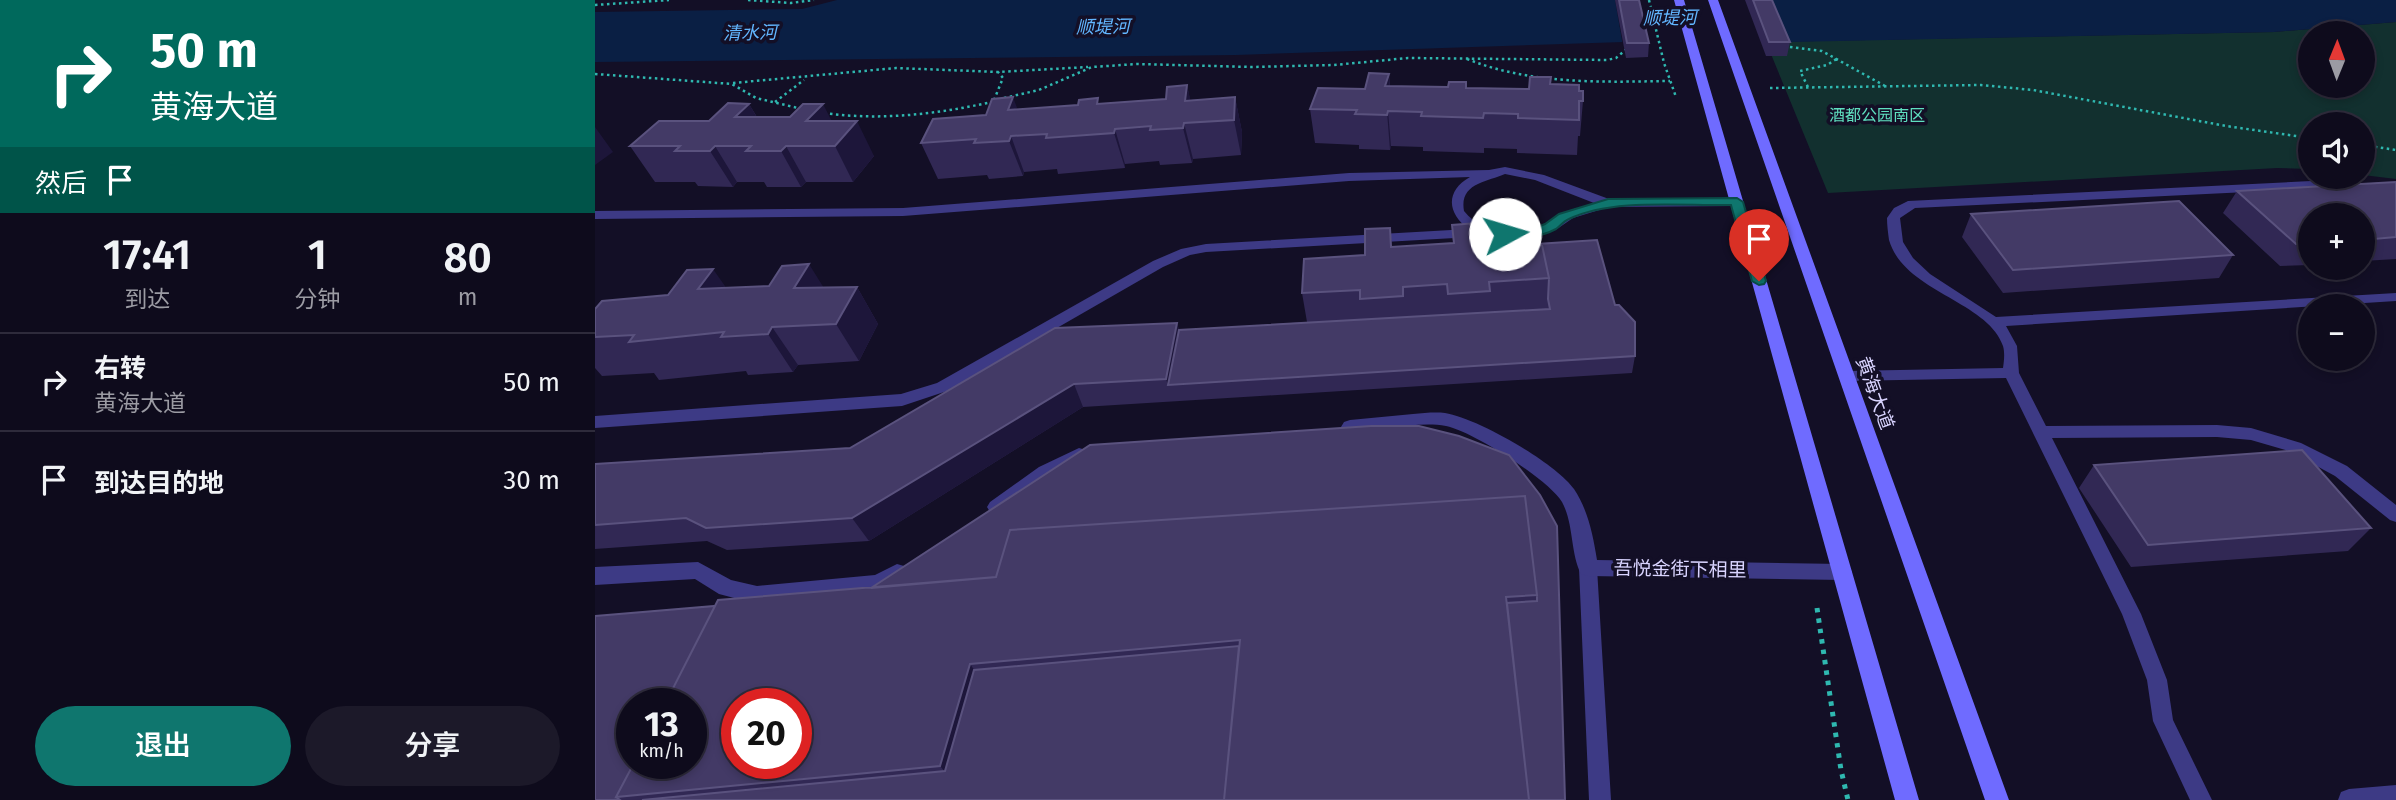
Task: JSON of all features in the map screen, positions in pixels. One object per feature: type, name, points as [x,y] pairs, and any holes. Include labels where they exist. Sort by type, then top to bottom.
[{"type":"street","points":[[1679,0],[1907,800]]},
{"type":"street","name":"黄海大道","points":[[1713,0],[1997,800]]},
{"type":"street","name":"吾悦金街下相里","points":[[1334,429],[1446,420],[1473,428],[1520,456],[1565,490],[1581,526],[1588,568],[1842,572]]},
{"type":"street","points":[[980,519],[1046,472],[1100,449]]},
{"type":"street","points":[[595,576],[698,570],[726,588],[757,595],[879,583],[909,565]]},
{"type":"lane","points":[[595,215],[904,212],[1349,177],[1499,173],[1540,176],[1562,189],[1608,203]]},
{"type":"lane","points":[[1489,232],[1474,226],[1461,216],[1457,204],[1458,196],[1470,183],[1499,173]]},
{"type":"lane","points":[[2201,800],[2163,721],[2157,680],[2131,614],[2011,373],[2010,346],[2003,332],[1975,308],[1942,291],[1916,269],[1896,242],[1893,218],[1912,204],[2331,184],[2396,192]]},
{"type":"lane","points":[[595,422],[902,400],[942,387],[1158,264],[1186,252],[1237,245],[1537,232],[1550,227],[1564,216],[1608,203],[1737,202]]},
{"type":"lane","points":[[1992,322],[2396,297]]},
{"type":"lane","points":[[1847,376],[2011,373]]},
{"type":"lane","points":[[2040,432],[2217,431],[2251,434],[2295,447],[2341,471],[2396,515]]},
{"type":"lane","points":[[1588,568],[1600,800]]},
{"type":"lane","points":[[2349,800],[2396,796]]},
{"type":"path","points":[[595,5],[669,0]]},
{"type":"path","points":[[748,0],[791,3],[814,0]]},
{"type":"path","points":[[1649,0],[1664,63]]},
{"type":"path","points":[[595,74],[732,83],[897,68],[998,72],[1137,64],[1334,65],[1383,58],[1607,60],[1616,58],[1630,47]]},
{"type":"path","points":[[1790,47],[1822,51],[1838,58],[1856,72],[1886,86]]},
{"type":"path","points":[[1463,58],[1478,65],[1529,76],[1610,82],[1670,81]]},
{"type":"path","points":[[1808,88],[1800,71],[1827,65],[1838,58]]},
{"type":"path","points":[[823,112],[871,115],[928,113],[1039,90],[1092,67]]},
{"type":"path","points":[[994,101],[1003,78],[998,72]]},
{"type":"path","points":[[775,103],[807,77]]},
{"type":"path","points":[[732,83],[741,91],[775,103],[810,110]]},
{"type":"path","points":[[1745,88],[1981,85],[2033,90],[2226,126],[2298,136]]},
{"type":"path","points":[[2375,147],[2396,150]]},
{"type":"green space","name":"酒都公园南区","points":[[2396,22],[2396,179],[2375,176],[2375,112],[2298,112],[2298,169],[1828,193],[1766,42],[2298,30],[2298,98],[2375,98],[2375,24]]},
{"type":"water","points":[[837,0],[2396,0],[2396,22],[2298,21],[2298,30],[2274,32],[1790,42],[1624,42],[1236,55],[595,62],[595,12],[802,9]]},
{"type":"pier","points":[[1615,0],[1764,0],[1766,46],[1623,46]]},
{"type":"building","points":[[1619,0],[1639,0],[1649,43],[1627,43]]},
{"type":"building","points":[[1753,0],[1772,0],[1790,42],[1769,42]]},
{"type":"building","points":[[1369,73],[1389,74],[1385,86],[1448,87],[1449,82],[1466,82],[1466,88],[1529,89],[1530,77],[1551,77],[1550,84],[1579,85],[1579,91],[1583,91],[1583,101],[1579,101],[1579,120],[1518,118],[1518,114],[1484,113],[1483,118],[1421,116],[1422,112],[1388,111],[1387,115],[1355,114],[1357,110],[1310,109],[1318,88],[1365,89]]},
{"type":"building","points":[[1187,85],[1185,101],[1235,97],[1234,120],[1184,123],[1183,128],[1150,130],[1151,126],[1115,129],[1114,133],[1046,138],[1047,134],[1011,136],[1009,141],[974,143],[976,139],[921,143],[933,119],[986,115],[992,99],[1013,97],[1008,110],[1078,105],[1079,100],[1098,98],[1097,104],[1166,99],[1167,87]]},
{"type":"building","points":[[728,103],[749,104],[735,117],[790,117],[803,104],[823,104],[806,121],[857,121],[835,146],[786,146],[781,151],[746,151],[751,146],[715,146],[710,151],[675,151],[680,146],[630,146],[659,121],[709,121]]},
{"type":"building","points":[[2396,182],[2396,237],[2375,239],[2375,203],[2298,203],[2296,244],[2237,191],[2298,188],[2375,189],[2375,183]]},
{"type":"building","points":[[2179,201],[2233,255],[2013,270],[1971,214]]},
{"type":"building","points":[[1477,223],[1480,249],[1542,245],[1549,278],[1489,282],[1490,291],[1448,294],[1447,284],[1403,287],[1403,296],[1360,299],[1360,290],[1302,293],[1304,259],[1365,255],[1365,229],[1390,228],[1391,247],[1454,243],[1452,225]]},
{"type":"building","points":[[1597,240],[1615,305],[1619,305],[1635,322],[1635,356],[1168,385],[1179,330],[1550,309],[1549,278],[1542,245],[1537,244]]},
{"type":"building","points":[[809,264],[794,288],[857,287],[836,324],[772,327],[768,334],[721,337],[724,332],[629,342],[634,335],[595,337],[595,309],[602,301],[668,295],[687,270],[713,269],[698,289],[769,286],[782,266]]},
{"type":"building","points":[[1177,323],[1166,379],[1074,384],[852,518],[706,528],[686,518],[595,525],[595,464],[850,448],[1055,328]]},
{"type":"building","points":[[1371,426],[1419,426],[1459,436],[1509,455],[1540,495],[1557,526],[1565,800],[1529,800],[1507,603],[1537,601],[1525,496],[1010,530],[996,577],[871,588],[1090,445]]},
{"type":"building","points":[[2302,450],[2371,528],[2148,545],[2094,465]]},
{"type":"building","points":[[1525,496],[1537,595],[1506,597],[1529,800],[1224,800],[1240,640],[970,664],[940,766],[812,778],[812,688],[721,688],[721,779],[804,779],[616,797],[626,779],[707,779],[707,688],[673,688],[718,600],[996,577],[1010,530]]},
{"type":"building","points":[[715,606],[673,688],[616,688],[616,779],[626,779],[616,797],[620,800],[595,800],[595,616]]},
{"type":"building","points":[[1239,646],[1224,800],[642,800],[945,771],[974,670]]},
{"type":"route","points":[[1505,234],[1537,232],[1550,227],[1564,216],[1608,203],[1737,202],[1759,281]]},
{"type":"water label","name":"顺堤河","points":[[1670,18]]},
{"type":"water label","name":"顺堤河","points":[[1103,27]]},
{"type":"water label","name":"清水河","points":[[750,33]]}]
